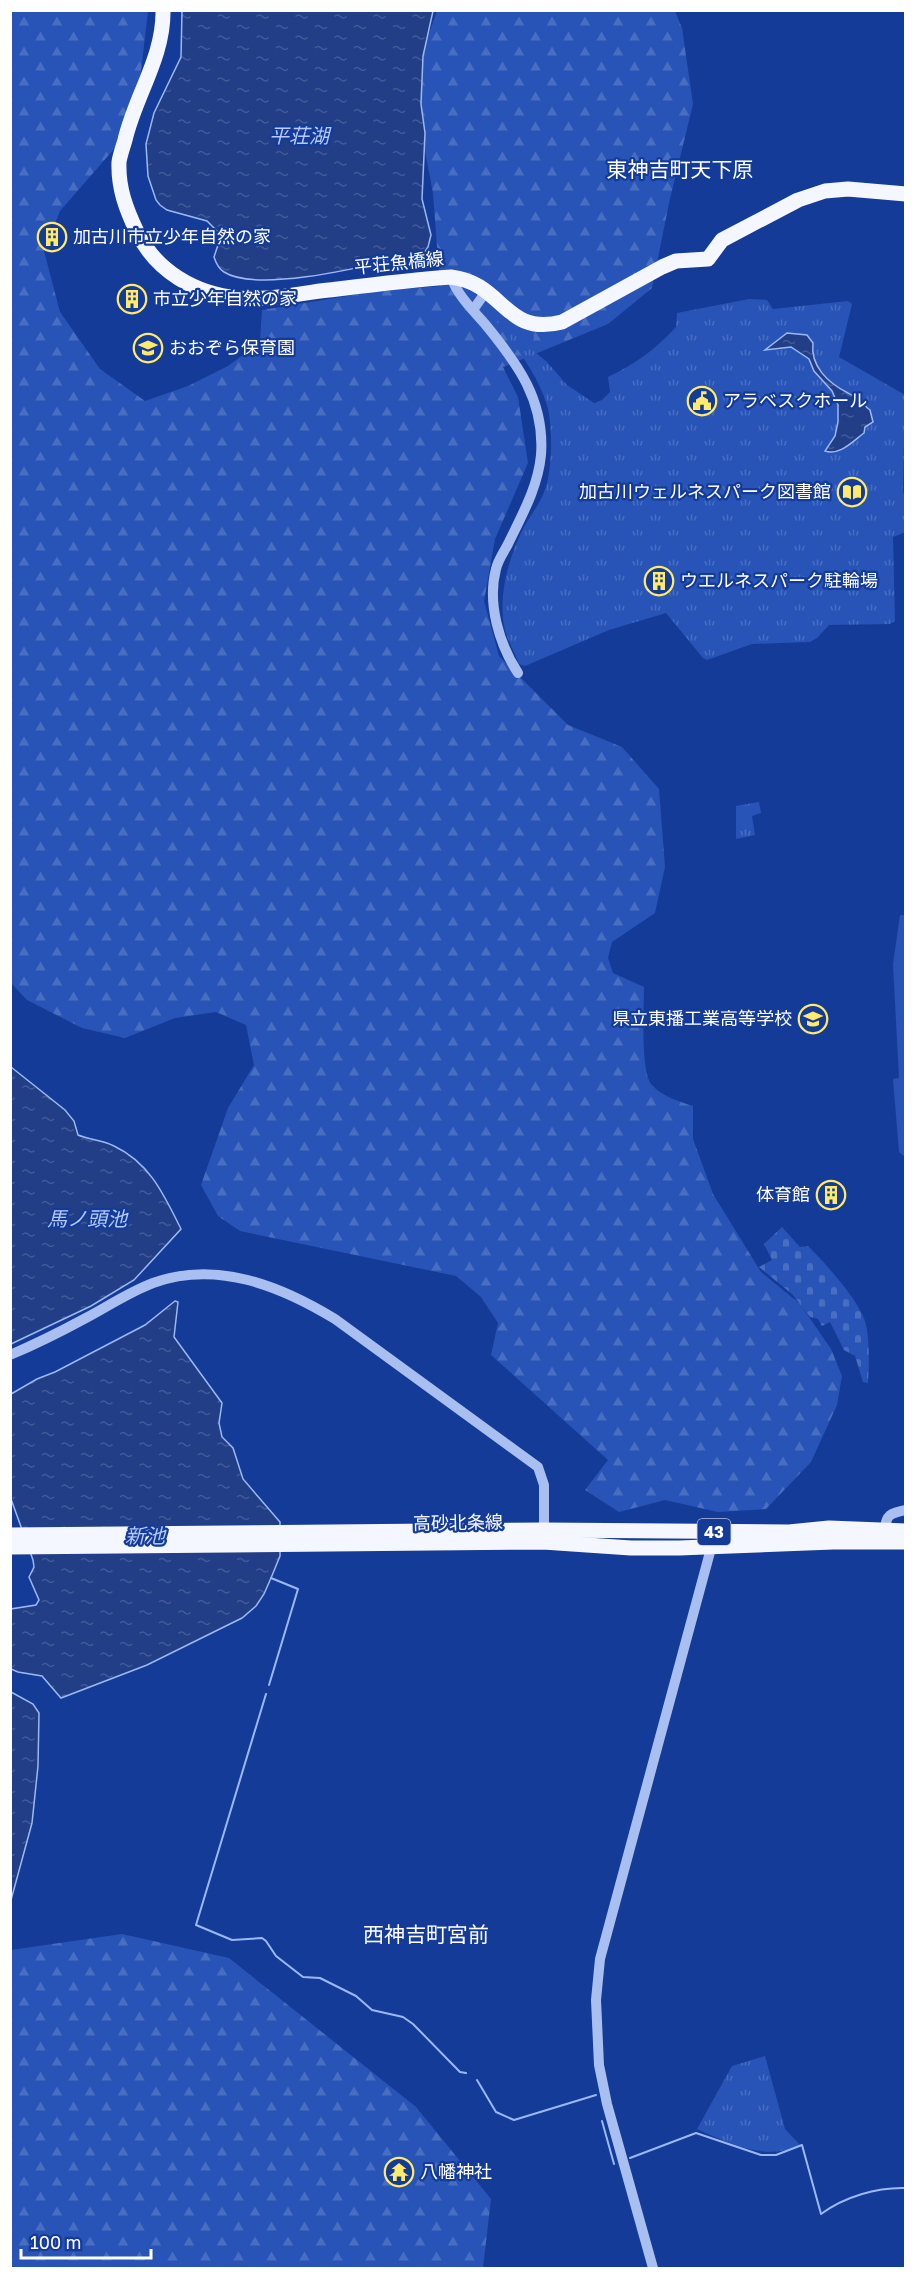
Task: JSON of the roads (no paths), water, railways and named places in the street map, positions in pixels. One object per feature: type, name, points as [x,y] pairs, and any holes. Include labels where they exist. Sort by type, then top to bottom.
[{"type":"main road","name":"平荘魚橋線","points":[[163,10],[163,30],[155,58],[128,125],[119,162],[123,202],[141,241],[152,257],[171,274],[199,289],[239,298],[273,297],[451,277],[467,279],[487,290],[514,316],[527,324],[549,325],[562,322],[676,261],[708,260],[722,240],[798,200],[825,191],[848,189],[906,194]]},
{"type":"main road","name":"高砂北条線","points":[[11,1539],[544,1536],[789,1532],[829,1528],[906,1542]]},
{"type":"main road","name":"高砂北条線","points":[[544,1536],[631,1548],[711,1548],[882,1537],[906,1531]]},
{"type":"street","points":[[451,277],[461,298],[503,347],[525,381],[537,406],[540,422],[541,453],[537,480],[496,569],[494,605],[497,626],[506,655],[518,673]]},
{"type":"street","points":[[473,310],[487,290]]},
{"type":"street","points":[[10,1355],[155,1283],[183,1277],[213,1275],[249,1279],[313,1305],[335,1319],[538,1467],[544,1485],[544,1536]]},
{"type":"street","points":[[882,1537],[885,1519],[906,1509]]},
{"type":"street","points":[[653,2268],[604,2092],[597,2043],[596,2000],[600,1959],[716,1533]]},
{"type":"water","name":"平荘湖","points":[[182,11],[433,11],[423,56],[421,104],[425,133],[422,199],[431,235],[424,253],[352,269],[292,278],[265,280],[241,278],[221,269],[214,257],[218,245],[218,232],[207,221],[167,210],[160,205],[148,176],[146,144],[154,113],[181,57]]},
{"type":"water","points":[[787,333],[807,335],[813,343],[817,366],[827,379],[855,396],[870,410],[873,422],[865,427],[864,433],[841,450],[825,451],[835,436],[838,405],[832,391],[814,371],[809,359],[791,347],[765,350]]},
{"type":"water","name":"馬ノ頭池","points":[[11,1067],[65,1110],[74,1121],[78,1135],[110,1144],[137,1161],[155,1181],[181,1229],[134,1280],[91,1306],[11,1344]]},
{"type":"water","name":"新池","points":[[175,1301],[178,1302],[174,1337],[222,1403],[219,1423],[222,1437],[233,1448],[243,1479],[280,1522],[280,1556],[264,1594],[256,1606],[242,1618],[147,1665],[61,1698],[42,1676],[11,1669],[11,1609],[36,1605],[39,1600],[29,1577],[34,1567],[33,1560],[11,1499],[11,1394],[145,1325]]},
{"type":"water","points":[[11,1692],[33,1704],[39,1713],[38,1766],[32,1823],[11,1900]]},
{"type":"waterway","points":[[269,1685],[298,1589],[271,1578]]},
{"type":"waterway","points":[[266,1694],[196,1925],[232,1940],[262,1938],[276,1956],[303,1977],[320,1978],[356,1996],[372,2010],[403,2017],[413,2024],[460,2072],[466,2073]]},
{"type":"waterway","points":[[477,2080],[496,2112],[514,2120],[596,2095]]},
{"type":"waterway","points":[[602,2121],[614,2164]]},
{"type":"waterway","points":[[630,2158],[696,2133],[761,2155],[776,2155],[802,2145],[821,2214],[861,2194],[884,2189],[906,2188]]},
{"type":"place","name":"加古川市立少年自然の家","points":[[52,237]]},
{"type":"place","name":"市立少年自然の家","points":[[132,299]]},
{"type":"place","name":"おおぞら保育園","points":[[148,348]]},
{"type":"place","name":"アラベスクホール","points":[[702,401]]},
{"type":"place","name":"加古川ウェルネスパーク図書館","points":[[852,492]]},
{"type":"place","name":"ウエルネスパーク駐輪場","points":[[659,581]]},
{"type":"place","name":"県立東播工業高等学校","points":[[813,1019]]},
{"type":"place","name":"体育館","points":[[831,1195]]},
{"type":"place","name":"八幡神社","points":[[399,2172]]},
{"type":"district","name":"東神吉町天下原","points":[[680,170]]},
{"type":"district","name":"西神吉町宮前","points":[[426,1935]]}]
